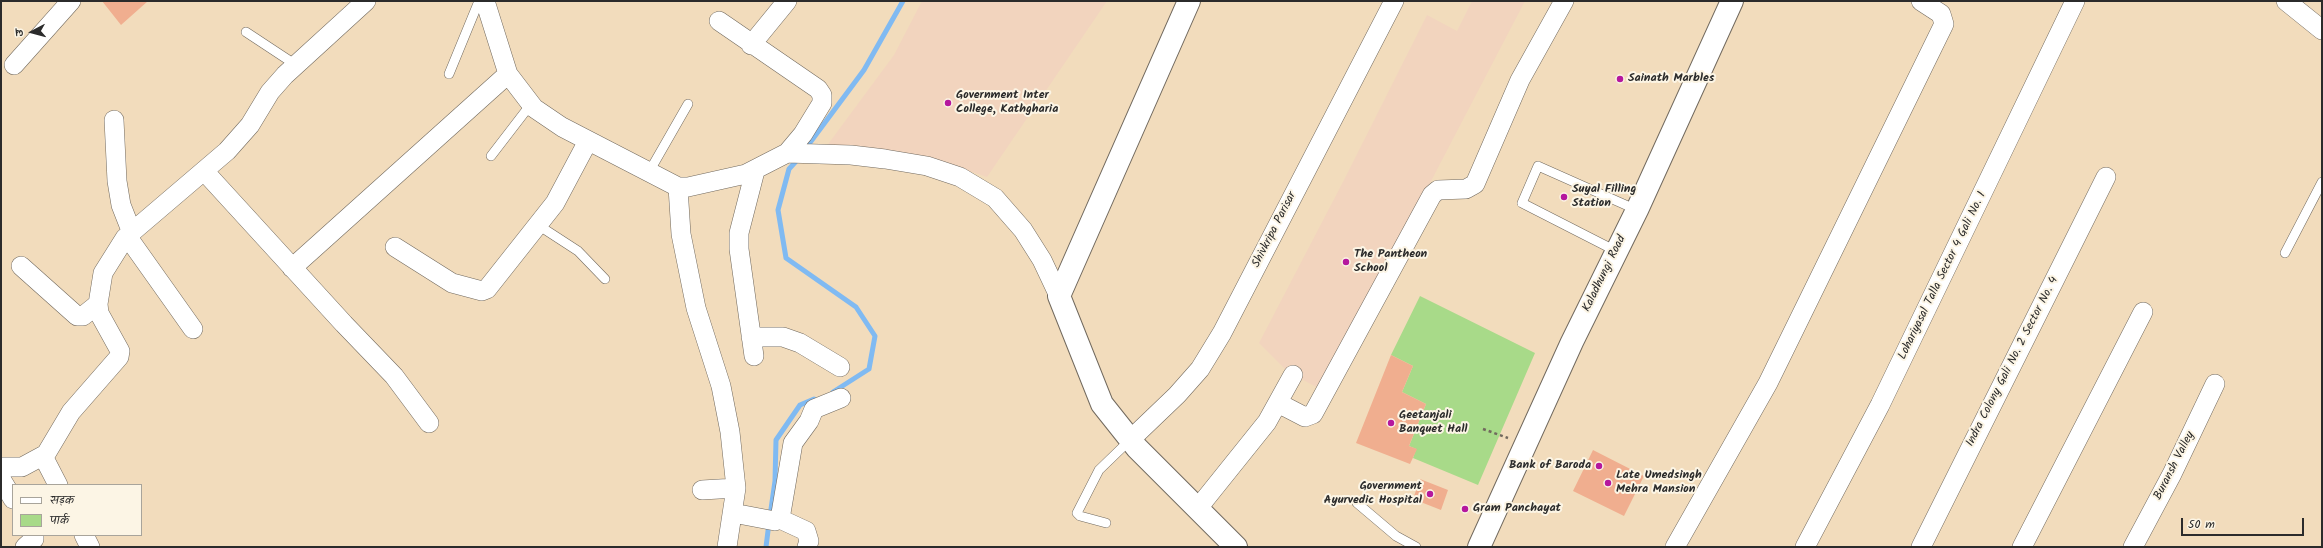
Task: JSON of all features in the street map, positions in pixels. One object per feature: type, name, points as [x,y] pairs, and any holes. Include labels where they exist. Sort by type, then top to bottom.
[{"type":"street","points":[[14,65],[71,1]]},
{"type":"street","points":[[1,467],[22,467],[43,456],[50,449],[71,412],[120,357],[120,351],[99,314],[98,304],[103,272],[130,234],[205,172],[227,151],[250,125],[270,92],[296,65],[366,1]]},
{"type":"street","points":[[485,1],[508,74],[531,104],[562,127],[588,141],[678,187],[688,188],[755,171],[787,153],[803,134],[822,103],[822,95],[818,89],[751,45],[719,21]]},
{"type":"street","points":[[751,45],[787,1]]},
{"type":"street","points":[[1059,296],[1189,1]]},
{"type":"street","name":"Shivkripa Parisar","points":[[1130,440],[1200,369],[1222,333],[1394,1]]},
{"type":"street","points":[[1278,403],[1305,417],[1313,414],[1432,195],[1438,190],[1466,189],[1476,184],[1520,80],[1564,1]]},
{"type":"street","name":"Kaladhungi Road","points":[[1478,547],[1616,251],[1637,210],[1732,1]]},
{"type":"street","points":[[1675,547],[1768,383],[1944,24],[1941,14],[1921,1]]},
{"type":"street","name":"Lohariyasal Talla Sector 4 Gali No. 1","points":[[1805,547],[1880,405],[2075,1]]},
{"type":"street","points":[[2286,1],[2322,30]]},
{"type":"street","points":[[292,268],[508,74]]},
{"type":"street","points":[[114,120],[117,181],[121,205],[130,234],[193,329]]},
{"type":"street","points":[[395,247],[452,283],[461,287],[485,291],[555,203],[588,141]]},
{"type":"street","points":[[787,153],[851,155],[920,165],[960,177],[995,198],[1023,230],[1042,260],[1059,296],[1102,404],[1130,440],[1236,547]]},
{"type":"street","points":[[754,356],[740,256],[739,233],[755,171]]},
{"type":"street","points":[[205,172],[292,268],[394,376],[429,423]]},
{"type":"street","name":"Indra Colony Gali No. 2 Sector No. 4","points":[[1921,547],[2106,177]]},
{"type":"street","points":[[678,187],[681,234],[696,308],[721,386],[730,432],[736,488],[727,547]]},
{"type":"street","points":[[21,266],[77,316],[83,316],[98,304]]},
{"type":"street","points":[[2022,547],[2143,312]]},
{"type":"street","points":[[751,337],[783,337],[800,342],[840,367]]},
{"type":"street","points":[[1198,508],[1267,422],[1293,375]]},
{"type":"street","name":"Buransh Valley","points":[[2133,547],[2172,474],[2215,384]]},
{"type":"street","points":[[771,519],[793,443],[809,421],[814,409],[841,398]]},
{"type":"street","points":[[43,456],[57,484]]},
{"type":"street","points":[[1,479],[12,497]]},
{"type":"street","points":[[702,490],[736,488]]},
{"type":"street","points":[[733,514],[771,519],[806,532],[809,541],[807,547]]},
{"type":"street","points":[[25,547],[34,539],[34,536]]},
{"type":"street","points":[[84,536],[90,547]]},
{"type":"lane","points":[[449,74],[479,1]]},
{"type":"lane","points":[[246,32],[296,65]]},
{"type":"lane","points":[[491,156],[531,104]]},
{"type":"lane","points":[[649,172],[688,104]]},
{"type":"lane","points":[[1616,251],[1522,203],[1538,166],[1637,210]]},
{"type":"lane","points":[[2285,253],[2322,182]]},
{"type":"lane","points":[[538,225],[578,251],[604,279]]},
{"type":"lane","points":[[1106,522],[1080,516],[1078,513],[1099,470],[1130,440]]},
{"type":"lane","points":[[1357,504],[1396,536],[1416,547]]},
{"type":"path","points":[[1483,429],[1526,445]]},
{"type":"shaded area","name":"Government Inter College, Kathgharia","points":[[922,1],[1107,1],[987,177],[934,159],[823,151],[894,55]]},
{"type":"shaded area","name":"The Pantheon School","points":[[1472,1],[1525,1],[1322,390],[1288,372],[1259,343],[1344,180],[1427,15],[1457,31]]},
{"type":"green space","points":[[1420,296],[1535,353],[1478,485],[1413,458],[1416,449],[1409,446],[1426,404],[1402,392],[1413,366],[1391,355]]},
{"type":"building","points":[[102,1],[148,1],[121,25]]},
{"type":"building","name":"Geetanjali Banquet Hall","points":[[1391,355],[1413,366],[1402,392],[1426,404],[1409,446],[1417,449],[1410,464],[1356,443]]},
{"type":"building","name":"Late Umedsingh Mehra Mansion","points":[[1593,450],[1644,476],[1624,516],[1573,491]]},
{"type":"building","name":"Government Ayurvedic Hospital","points":[[1420,479],[1448,490],[1441,510],[1413,499]]},
{"type":"waterway","points":[[806,148],[864,70],[903,1]]},
{"type":"waterway","points":[[799,158],[789,169],[778,210],[786,258],[856,307],[875,336],[869,369],[833,392]]},
{"type":"waterway","points":[[770,516],[775,481],[776,440],[800,405],[814,399]]},
{"type":"waterway","points":[[766,547],[769,523]]},
{"type":"place","name":"Sainath Marbles","points":[[1620,79]]},
{"type":"place","name":"Government Inter College, Kathgharia","points":[[948,103]]},
{"type":"place","name":"Suyal Filling Station","points":[[1564,197]]},
{"type":"place","name":"The Pantheon School","points":[[1346,262]]},
{"type":"place","name":"Geetanjali Banquet Hall","points":[[1391,423]]},
{"type":"place","name":"Bank of Baroda","points":[[1599,466]]},
{"type":"place","name":"Late Umedsingh Mehra Mansion","points":[[1608,483]]},
{"type":"place","name":"Government Ayurvedic Hospital","points":[[1430,494]]},
{"type":"place","name":"Gram Panchayat","points":[[1465,509]]}]
